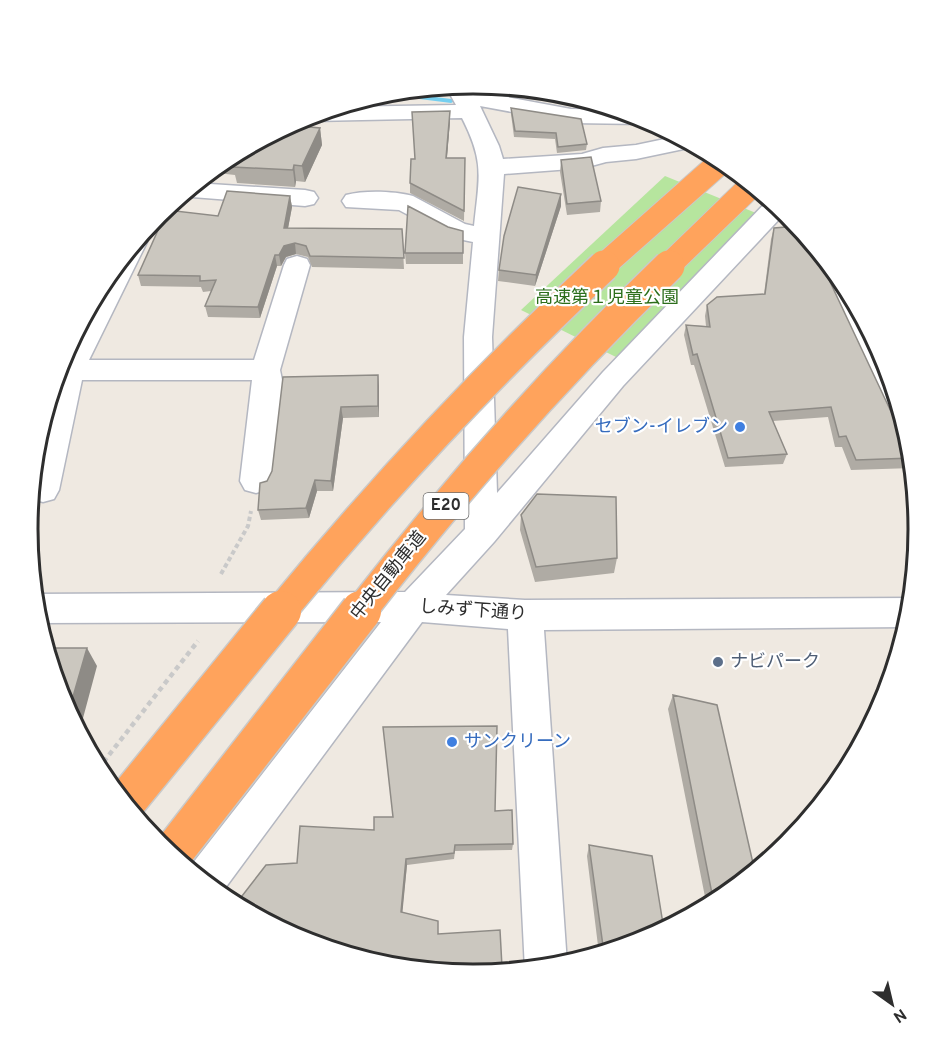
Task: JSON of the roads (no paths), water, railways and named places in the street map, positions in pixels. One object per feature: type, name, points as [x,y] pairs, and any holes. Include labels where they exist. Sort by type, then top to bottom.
[{"type":"highway","points":[[130,797],[346,534],[462,406],[590,280],[715,167]]},
{"type":"highway","name":"中央自動車道","points":[[177,848],[398,563],[522,419],[633,300],[746,190]]},
{"type":"street","points":[[357,109],[465,97],[571,116],[612,117]]},
{"type":"street","points":[[465,97],[491,151],[492,167],[477,337],[482,532]]},
{"type":"street","points":[[584,161],[603,155],[636,152],[676,144]]},
{"type":"street","points":[[492,167],[584,161],[673,160],[708,163]]},
{"type":"street","points":[[199,191],[305,198]]},
{"type":"street","points":[[354,201],[404,202],[458,231],[486,236]]},
{"type":"street","points":[[209,876],[413,607],[482,532],[613,378],[772,212]]},
{"type":"street","points":[[256,481],[268,385],[265,369],[297,265]]},
{"type":"street","points":[[857,324],[873,357]]},
{"type":"street","points":[[68,370],[265,369]]},
{"type":"street","points":[[43,490],[59,396]]},
{"type":"street","name":"しみず下通り","points":[[45,608],[413,607],[525,615],[900,612]]},
{"type":"street","points":[[525,615],[545,958]]},
{"type":"waterway","points":[[417,97],[451,101]]},
{"type":"place","name":"セブン-イレブン","points":[[740,427]]},
{"type":"place","name":"ナビパーク","points":[[718,662]]},
{"type":"place","name":"サンクリーン","points":[[452,742]]},
{"type":"park label","name":"高速第１児童公園","points":[[607,298]]}]
